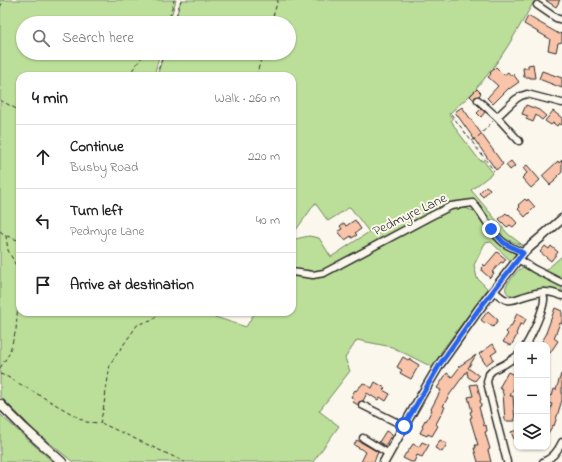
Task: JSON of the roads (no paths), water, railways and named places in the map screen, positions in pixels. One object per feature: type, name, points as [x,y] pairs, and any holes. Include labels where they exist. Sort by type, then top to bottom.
[{"type":"main road","points":[[384,462],[390,454],[404,426],[440,364],[479,309],[520,256],[562,219]]},
{"type":"main road","points":[[0,404],[62,462]]},
{"type":"street","points":[[539,9],[562,20]]},
{"type":"street","points":[[497,116],[516,99],[527,94],[562,103]]},
{"type":"street","points":[[478,100],[497,116],[519,141]]},
{"type":"street","name":"Pedmyre Lane","points":[[296,273],[313,275],[324,273],[451,206],[473,203],[480,210],[491,229],[504,243],[520,256]]},
{"type":"street","points":[[520,256],[534,269],[562,283]]},
{"type":"street","points":[[494,291],[508,300],[542,292],[552,292],[562,296]]},
{"type":"street","points":[[528,342],[543,305],[544,299],[542,292]]},
{"type":"street","points":[[506,462],[487,382],[489,374],[493,370],[514,358]]},
{"type":"street","points":[[362,405],[404,426]]},
{"type":"street","points":[[363,438],[390,454]]},
{"type":"street","points":[[543,462],[551,458],[556,453],[562,442]]}]
